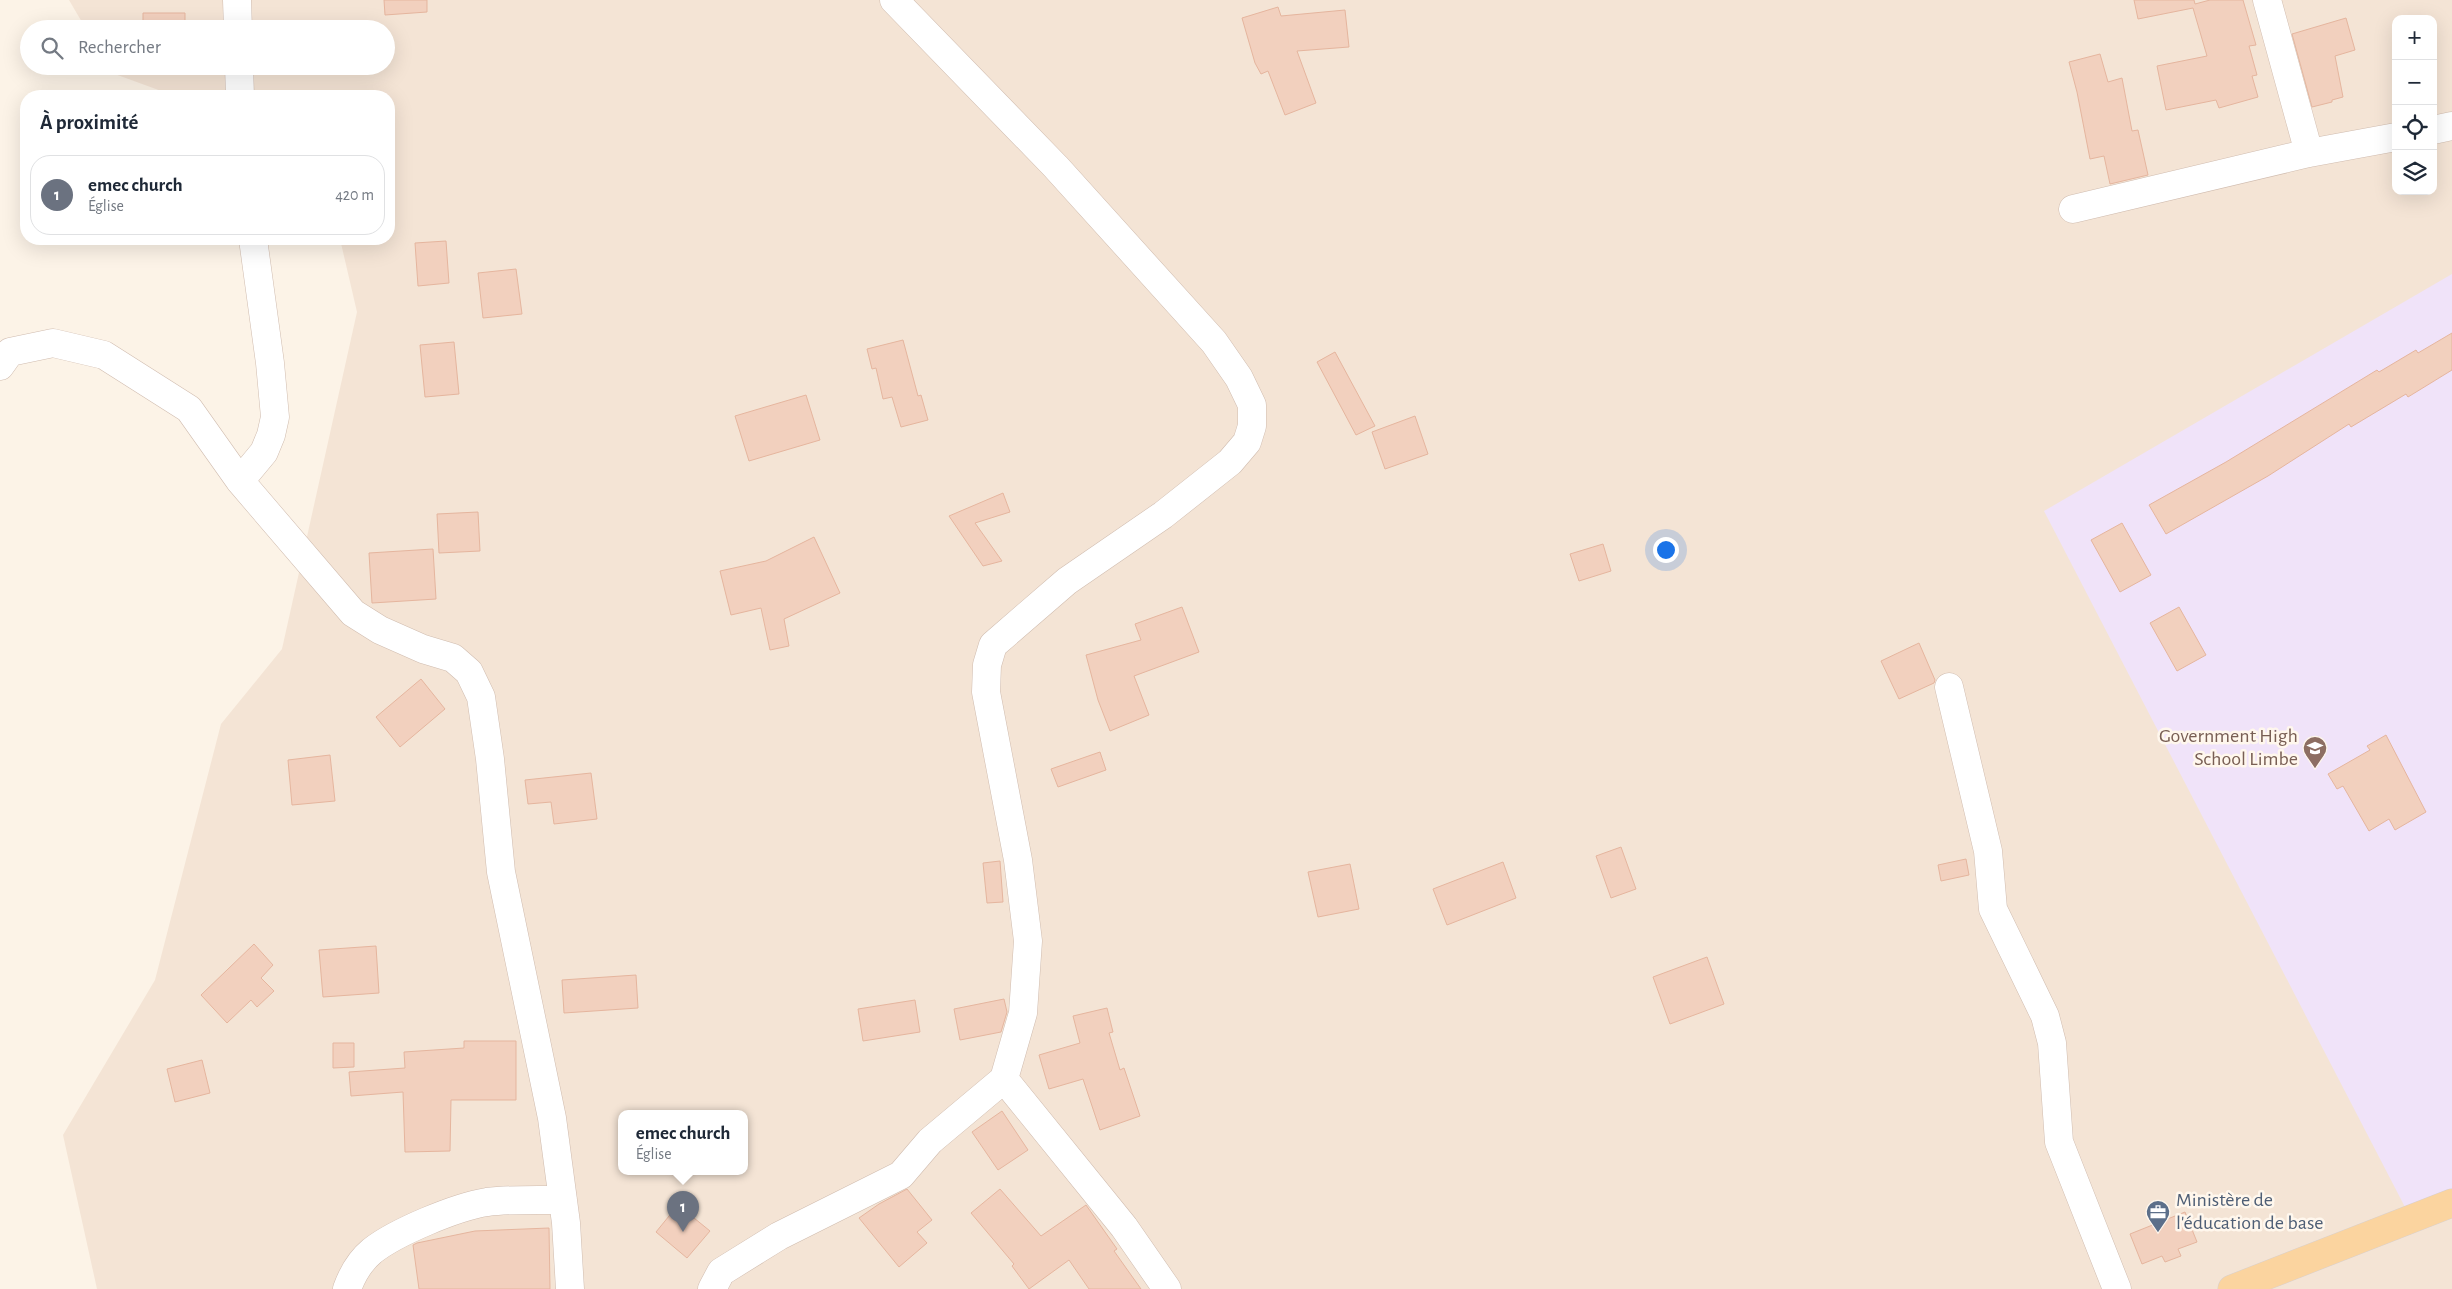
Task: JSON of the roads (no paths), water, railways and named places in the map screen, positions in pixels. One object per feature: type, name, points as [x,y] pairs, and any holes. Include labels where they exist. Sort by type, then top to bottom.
[{"type":"main road","points":[[2232,1289],[2452,1203]]},
{"type":"street","points":[[237,0],[238,20]]},
{"type":"street","points":[[712,1289],[721,1272],[779,1236],[902,1176],[930,1141],[1004,1079],[1023,1013],[1028,941],[1018,860],[993,741],[986,692],[987,665],[993,645],[1068,581],[1163,515],[1230,462],[1247,442],[1252,426],[1252,405],[1239,378],[1214,342],[1056,167],[894,0]]},
{"type":"street","points":[[2267,0],[2309,153]]},
{"type":"street","points":[[239,75],[240,90]]},
{"type":"street","points":[[2437,129],[2452,126]]},
{"type":"street","points":[[2073,209],[2309,153],[2392,138]]},
{"type":"street","points":[[240,481],[264,452],[272,435],[275,418],[270,363],[253,245]]},
{"type":"street","points":[[0,366],[10,352],[53,343],[104,355],[189,409],[240,481],[353,614],[380,630],[423,649],[453,658],[469,672],[481,697],[482,719],[490,758],[501,872],[550,1109],[563,1200],[570,1289]]},
{"type":"street","points":[[1949,687],[1988,851],[1993,910],[2045,1016],[2052,1043],[2059,1142],[2117,1289]]},
{"type":"street","points":[[1004,1079],[1124,1227],[1166,1289]]},
{"type":"street","points":[[347,1289],[352,1274],[371,1252],[396,1236],[434,1219],[487,1202],[563,1200]]},
{"type":"place","name":"Government High School Limbe","points":[[2315,769]]},
{"type":"place","name":"emec church","points":[[683,1232]]},
{"type":"place","name":"Ministère de l'éducation de base","points":[[2158,1233]]}]
